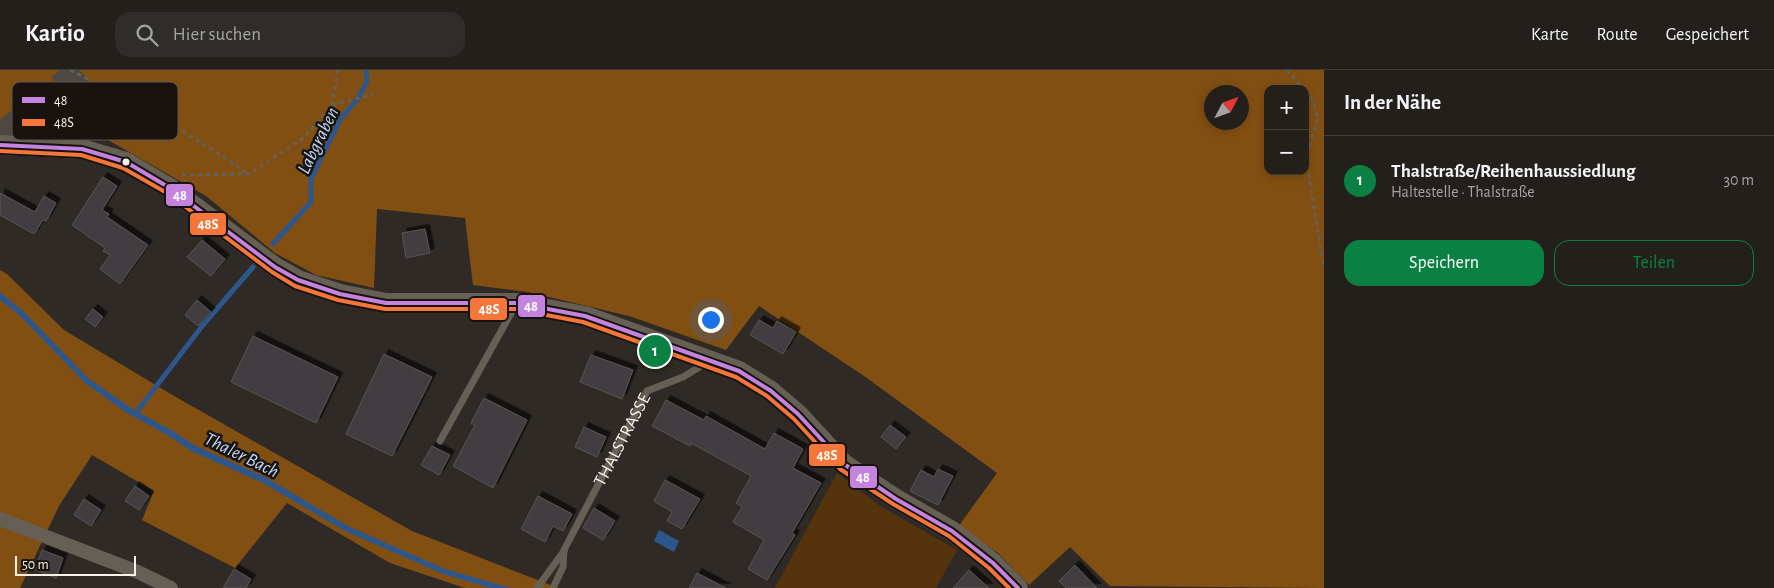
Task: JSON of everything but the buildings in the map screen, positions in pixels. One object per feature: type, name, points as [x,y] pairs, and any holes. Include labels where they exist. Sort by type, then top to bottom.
[{"type":"main road","points":[[0,145],[82,149],[126,162],[170,188],[274,267],[298,280],[340,294],[386,303],[516,303],[584,316],[739,371],[771,390],[798,414],[844,464],[896,500],[952,530],[993,563],[1018,588]]},
{"type":"street","points":[[0,519],[138,572],[171,588]]},
{"type":"lane","points":[[440,442],[516,303]]},
{"type":"lane","name":"THALSTRASSE","points":[[537,588],[564,550],[647,391],[683,377],[710,360]]},
{"type":"lane","name":"THALSTRASSE","points":[[553,588],[563,567],[564,550]]},
{"type":"lane","points":[[546,573],[557,580]]},
{"type":"path","points":[[70,70],[94,82]]},
{"type":"path","points":[[179,175],[249,174],[302,140],[332,105],[338,70]]},
{"type":"path","points":[[1288,70],[1300,85]]},
{"type":"path","points":[[332,105],[374,94]]},
{"type":"path","points":[[1309,96],[1318,116],[1306,158],[1324,267]]},
{"type":"path","points":[[178,127],[249,174]]},
{"type":"shaded area","points":[[0,70],[1324,70],[1324,588],[1110,586],[1070,547],[1029,585],[998,553],[958,527],[997,473],[867,378],[759,306],[726,350],[629,316],[528,292],[473,285],[465,218],[377,209],[374,288],[316,275],[275,253],[206,196],[108,140],[178,140],[178,82],[12,82],[12,132],[0,131]]},
{"type":"shaded area","points":[[0,270],[7,274],[64,330],[169,393],[412,531],[558,588],[465,588],[390,563],[287,503],[235,568],[142,520],[154,491],[92,455],[59,506],[20,588],[0,588]]},
{"type":"shaded area","points":[[837,473],[880,506],[957,550],[936,588],[775,588]]},
{"type":"water","points":[[0,292],[24,312],[88,378],[134,410],[173,431],[194,445],[267,478],[348,526],[445,569],[511,588],[491,588],[443,574],[345,531],[263,483],[191,451],[169,436],[127,413],[85,383],[19,315],[0,300]]},
{"type":"water","points":[[659,530],[679,541],[674,552],[654,541]]},
{"type":"waterway","name":"Labgraben","points":[[273,244],[311,202],[311,179],[341,118],[357,100],[367,81],[366,70]]},
{"type":"waterway","name":"Labgraben","points":[[135,414],[203,325],[253,267]]},
{"type":"tunnel","points":[[66,82],[80,70]]},
{"type":"tunnel","points":[[0,137],[12,127]]},
{"type":"transit line","name":"48","points":[[0,145],[82,149],[126,162],[170,188],[275,267],[298,280],[340,294],[386,303],[516,303],[585,316],[739,371],[771,391],[798,414],[844,464],[896,499],[952,531],[993,563],[1018,588]]},
{"type":"transit line","name":"48S","points":[[0,151],[81,155],[123,168],[167,193],[272,272],[295,286],[338,300],[385,309],[515,309],[583,322],[736,377],[767,396],[794,419],[840,469],[893,504],[949,536],[989,568],[1009,588]]},
{"type":"place","name":"Thalstraße/Reihenhaussiedlung","points":[[655,351]]},
{"type":"water label","name":"Thaler Bach","points":[[242,454]]}]
